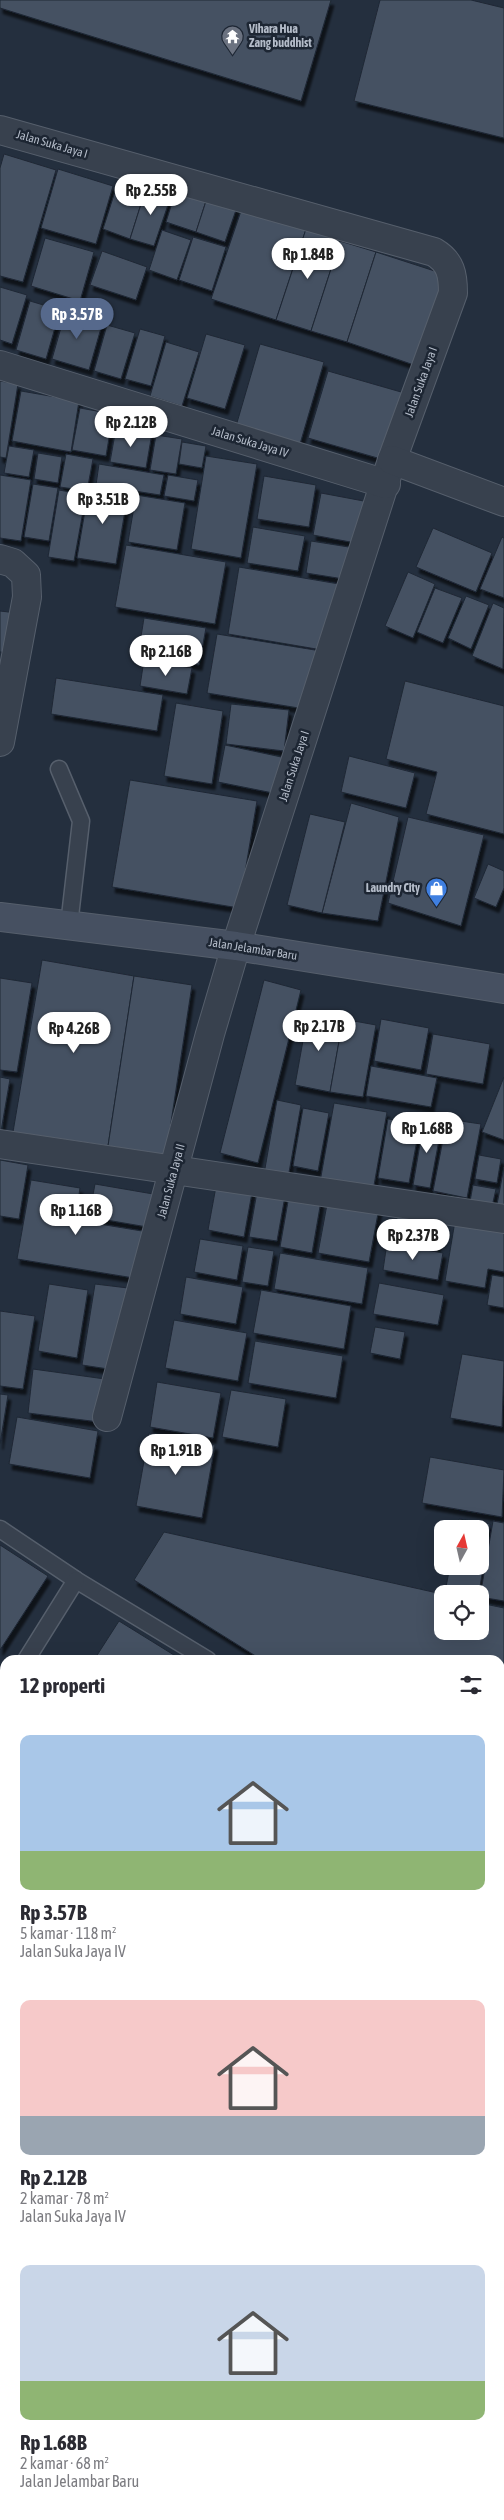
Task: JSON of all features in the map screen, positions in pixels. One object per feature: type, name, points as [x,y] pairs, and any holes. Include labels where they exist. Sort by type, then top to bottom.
[{"type":"street","name":"Jalan Suka Jaya I","points":[[0,130],[434,252],[449,265],[453,276],[453,293],[389,472],[236,946]]},
{"type":"street","name":"Jalan Suka Jaya IV","points":[[0,365],[504,502]]},
{"type":"street","points":[[0,559],[13,562],[26,575],[27,597],[0,742]]},
{"type":"street","name":"Jalan Jelambar Baru","points":[[0,917],[236,946],[504,989]]},
{"type":"street","name":"Jalan Suka Jaya II","points":[[108,1417],[236,946]]},
{"type":"street","points":[[0,1144],[504,1219]]},
{"type":"lane","points":[[59,769],[81,821],[69,925]]},
{"type":"lane","points":[[0,1529],[76,1580],[200,1655]]},
{"type":"lane","points":[[29,1655],[76,1580]]},
{"type":"building","name":"Vihara Hua Zang buddhist","points":[[0,0],[331,0],[301,101],[0,8]]},
{"type":"building","points":[[380,0],[471,0],[504,8],[504,138],[354,101]]},
{"type":"building","points":[[4,154],[56,170],[23,282],[0,276],[0,168]]},
{"type":"building","points":[[58,169],[113,186],[96,244],[41,228]]},
{"type":"building","points":[[120,176],[147,185],[130,239],[103,229]]},
{"type":"building","points":[[147,185],[172,193],[154,246],[130,239]]},
{"type":"building","points":[[177,187],[207,198],[196,232],[166,222]]},
{"type":"building","points":[[207,198],[237,207],[225,242],[196,232]]},
{"type":"building","points":[[242,208],[306,229],[276,320],[211,299]]},
{"type":"building","points":[[306,229],[340,241],[311,331],[276,320]]},
{"type":"building","points":[[162,230],[191,240],[177,280],[149,270]]},
{"type":"building","points":[[193,237],[226,247],[212,291],[179,280]]},
{"type":"building","points":[[45,238],[94,252],[80,301],[31,286]]},
{"type":"building","points":[[340,241],[376,252],[347,342],[311,331]]},
{"type":"building","points":[[102,251],[147,267],[136,300],[90,285]]},
{"type":"building","points":[[376,252],[447,275],[417,366],[347,342]]},
{"type":"building","points":[[0,287],[27,295],[12,344],[0,340]]},
{"type":"building","points":[[30,301],[60,310],[46,359],[16,350]]},
{"type":"building","points":[[66,310],[103,321],[89,370],[52,359]]},
{"type":"building","points":[[107,325],[135,333],[121,379],[94,371]]},
{"type":"building","points":[[140,329],[165,336],[151,386],[125,379]]},
{"type":"building","points":[[206,334],[245,345],[225,409],[187,398]]},
{"type":"building","points":[[166,342],[199,352],[182,406],[150,396]]},
{"type":"building","points":[[260,344],[324,362],[300,444],[236,426]]},
{"type":"building","points":[[328,371],[408,394],[388,461],[308,438]]},
{"type":"building","points":[[0,381],[18,384],[6,458],[0,457]]},
{"type":"building","points":[[21,391],[79,401],[71,452],[12,441]]},
{"type":"building","points":[[80,408],[113,414],[106,456],[72,450]]},
{"type":"building","points":[[116,428],[152,433],[146,468],[110,462]]},
{"type":"building","points":[[156,435],[182,439],[176,474],[150,470]]},
{"type":"building","points":[[182,442],[206,446],[202,468],[179,464]]},
{"type":"building","points":[[9,446],[34,450],[29,477],[4,473]]},
{"type":"building","points":[[38,453],[62,457],[58,483],[34,479]]},
{"type":"building","points":[[66,454],[93,459],[87,491],[60,487]]},
{"type":"building","points":[[206,456],[257,464],[241,558],[191,549]]},
{"type":"building","points":[[99,464],[164,475],[160,495],[96,485]]},
{"type":"building","points":[[0,475],[31,480],[21,541],[0,538]]},
{"type":"building","points":[[168,475],[198,480],[194,501],[164,496]]},
{"type":"building","points":[[264,476],[316,485],[309,527],[257,519]]},
{"type":"building","points":[[33,484],[58,488],[49,541],[24,537]]},
{"type":"building","points":[[89,487],[128,493],[116,564],[77,558]]},
{"type":"building","points":[[59,490],[86,495],[74,561],[48,557]]},
{"type":"building","points":[[321,493],[369,502],[361,544],[313,535]]},
{"type":"building","points":[[136,495],[185,503],[177,550],[128,542]]},
{"type":"building","points":[[253,527],[305,536],[298,571],[247,563]]},
{"type":"building","points":[[433,528],[492,553],[476,592],[416,567]]},
{"type":"building","points":[[502,537],[504,538],[504,598],[480,589]]},
{"type":"building","points":[[311,541],[355,548],[350,580],[306,573]]},
{"type":"building","points":[[126,545],[226,562],[215,624],[115,607]]},
{"type":"building","points":[[239,567],[339,584],[328,651],[228,634]]},
{"type":"building","points":[[408,572],[435,584],[413,638],[385,626]]},
{"type":"building","points":[[435,588],[462,598],[443,643],[417,632]]},
{"type":"building","points":[[466,596],[489,605],[471,649],[448,638]]},
{"type":"building","points":[[493,603],[504,608],[503,669],[472,656]]},
{"type":"building","points":[[0,611],[17,613],[11,653],[0,652]]},
{"type":"building","points":[[144,618],[206,628],[199,665],[138,655]]},
{"type":"building","points":[[217,634],[321,651],[311,710],[207,693]]},
{"type":"building","points":[[144,660],[192,668],[187,694],[140,686]]},
{"type":"building","points":[[56,678],[163,695],[157,731],[51,714]]},
{"type":"building","points":[[405,681],[504,706],[504,834],[426,814],[437,772],[386,759]]},
{"type":"building","points":[[176,703],[223,711],[212,784],[164,776]]},
{"type":"building","points":[[231,704],[289,710],[284,751],[226,744]]},
{"type":"building","points":[[225,745],[286,758],[278,794],[218,782]]},
{"type":"building","points":[[349,756],[415,773],[406,808],[341,792]]},
{"type":"building","points":[[130,780],[257,801],[239,908],[112,887]]},
{"type":"building","points":[[351,803],[399,817],[378,921],[322,913]]},
{"type":"building","points":[[310,814],[345,822],[322,913],[287,905]]},
{"type":"building","points":[[408,817],[484,835],[461,926],[388,903]]},
{"type":"building","points":[[488,864],[504,871],[504,888],[496,907],[474,898]]},
{"type":"building","points":[[42,960],[134,976],[108,1146],[13,1132]]},
{"type":"building","points":[[134,976],[192,985],[166,1155],[108,1146]]},
{"type":"building","points":[[0,978],[32,983],[17,1072],[0,1070]]},
{"type":"building","points":[[264,980],[301,990],[258,1163],[220,1153]]},
{"type":"building","points":[[308,1013],[343,1019],[330,1092],[295,1085]]},
{"type":"building","points":[[343,1019],[376,1025],[363,1097],[330,1092]]},
{"type":"building","points":[[381,1019],[429,1028],[421,1070],[374,1061]]},
{"type":"building","points":[[433,1034],[490,1044],[483,1084],[426,1074]]},
{"type":"building","points":[[371,1066],[437,1078],[431,1107],[366,1096]]},
{"type":"building","points":[[0,1077],[10,1079],[0,1137]]},
{"type":"building","points":[[504,1077],[504,1140],[482,1132]]},
{"type":"building","points":[[277,1100],[301,1105],[288,1178],[264,1174]]},
{"type":"building","points":[[334,1103],[387,1112],[373,1191],[320,1182]]},
{"type":"building","points":[[303,1108],[329,1113],[318,1171],[293,1166]]},
{"type":"building","points":[[388,1119],[420,1124],[409,1183],[378,1178]]},
{"type":"building","points":[[447,1119],[481,1124],[467,1198],[433,1191]]},
{"type":"building","points":[[424,1121],[442,1124],[430,1188],[413,1185]]},
{"type":"building","points":[[479,1155],[501,1159],[497,1183],[475,1179]]},
{"type":"building","points":[[0,1160],[28,1165],[19,1219],[0,1216]]},
{"type":"building","points":[[504,1167],[504,1212],[496,1210]]},
{"type":"building","points":[[31,1180],[80,1188],[75,1220],[148,1232],[140,1279],[17,1259]]},
{"type":"building","points":[[217,1181],[253,1187],[244,1237],[208,1230]]},
{"type":"building","points":[[95,1184],[159,1195],[153,1228],[89,1217]]},
{"type":"building","points":[[473,1185],[496,1189],[491,1211],[469,1207]]},
{"type":"building","points":[[290,1190],[322,1195],[312,1253],[280,1247]]},
{"type":"building","points":[[257,1192],[285,1196],[277,1241],[249,1237]]},
{"type":"building","points":[[328,1199],[379,1208],[369,1262],[318,1253]]},
{"type":"building","points":[[399,1208],[443,1216],[436,1250],[392,1243]]},
{"type":"building","points":[[455,1221],[504,1230],[504,1272],[488,1269],[485,1288],[445,1281]]},
{"type":"building","points":[[200,1239],[243,1246],[237,1280],[194,1272]]},
{"type":"building","points":[[387,1243],[443,1253],[438,1280],[383,1270]]},
{"type":"building","points":[[248,1247],[274,1251],[268,1286],[242,1282]]},
{"type":"building","points":[[280,1253],[368,1268],[362,1304],[274,1289]]},
{"type":"building","points":[[492,1275],[504,1277],[504,1308],[487,1305]]},
{"type":"building","points":[[186,1277],[243,1287],[236,1324],[180,1314]]},
{"type":"building","points":[[379,1283],[444,1295],[438,1325],[373,1314]]},
{"type":"building","points":[[49,1284],[88,1290],[77,1358],[38,1351]]},
{"type":"building","points":[[95,1284],[128,1288],[115,1370],[82,1365]]},
{"type":"building","points":[[261,1290],[351,1306],[344,1349],[253,1333]]},
{"type":"building","points":[[0,1311],[35,1316],[23,1389],[0,1386]]},
{"type":"building","points":[[174,1320],[247,1333],[238,1381],[165,1368]]},
{"type":"building","points":[[375,1327],[405,1332],[400,1359],[370,1353]]},
{"type":"building","points":[[255,1341],[343,1356],[336,1398],[248,1383]]},
{"type":"building","points":[[462,1354],[504,1361],[502,1427],[450,1418]]},
{"type":"building","points":[[33,1369],[105,1379],[99,1422],[28,1413]]},
{"type":"building","points":[[157,1382],[221,1393],[213,1438],[150,1427]]},
{"type":"building","points":[[231,1390],[286,1399],[278,1447],[222,1437]]},
{"type":"building","points":[[0,1394],[8,1395],[0,1444]]},
{"type":"building","points":[[17,1417],[98,1431],[90,1478],[9,1464]]},
{"type":"building","points":[[149,1433],[215,1445],[202,1518],[136,1506]]},
{"type":"building","points":[[430,1457],[504,1470],[502,1517],[422,1503]]},
{"type":"building","points":[[493,1521],[504,1523],[504,1601],[489,1598],[489,1585],[482,1585],[484,1575],[489,1575],[489,1544]]},
{"type":"building","points":[[164,1532],[434,1592],[434,1640],[489,1640],[489,1605],[504,1608],[504,1655],[254,1655],[134,1580]]},
{"type":"building","points":[[0,1545],[48,1576],[0,1650]]},
{"type":"building","points":[[448,1575],[482,1575],[480,1585],[446,1585]]},
{"type":"building","points":[[119,1621],[174,1655],[97,1655]]},
{"type":"place","name":"Vihara Hua Zang buddhist","points":[[233,55]]},
{"type":"place","name":"Laundry City","points":[[436,907]]}]
